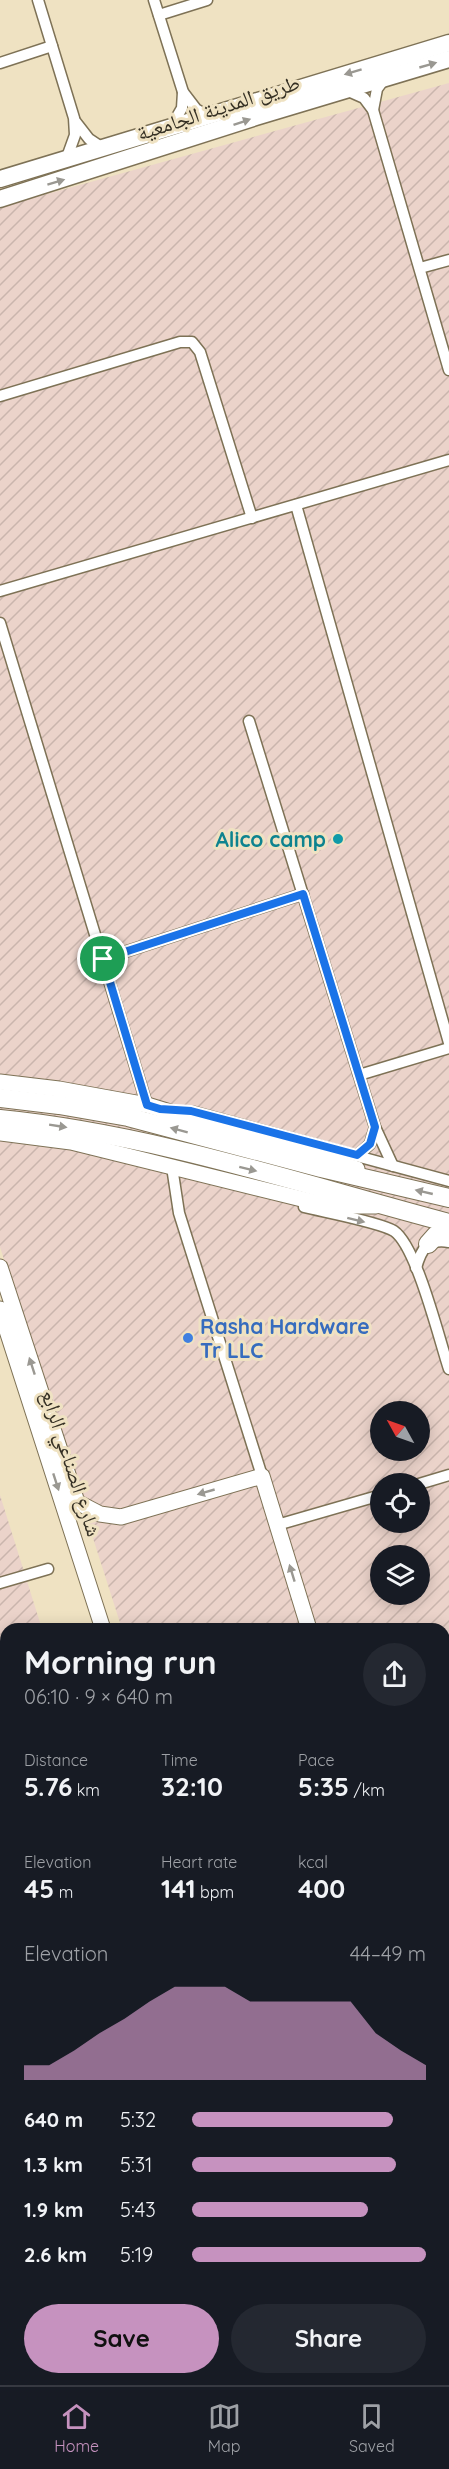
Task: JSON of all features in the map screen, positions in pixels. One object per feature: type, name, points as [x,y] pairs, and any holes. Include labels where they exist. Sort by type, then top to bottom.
[{"type":"highway","points":[[0,1098],[128,1117],[449,1198]]},
{"type":"highway","points":[[0,1119],[76,1129],[140,1141],[449,1223]]},
{"type":"highway","points":[[428,1244],[436,1235],[449,1232]]},
{"type":"main road","name":"طريق المدينة الجامعية","points":[[0,179],[449,43]]},
{"type":"main road","name":"طريق المدينة الجامعية","points":[[0,199],[449,59]]},
{"type":"main road","points":[[0,1082],[59,1089],[154,1107],[358,1169],[399,1186]]},
{"type":"main road","points":[[0,1133],[71,1142],[240,1185],[328,1204],[385,1206]]},
{"type":"main road","name":"شارع الصناعي الرابع","points":[[0,1267],[100,1623]]},
{"type":"main road","name":"شارع الصناعي الرابع","points":[[0,1309],[77,1502],[93,1512],[121,1517],[262,1476]]},
{"type":"main road","points":[[262,1476],[307,1623]]},
{"type":"street","points":[[38,0],[74,118],[89,140],[105,149]]},
{"type":"street","points":[[154,0],[183,92],[196,110],[208,116]]},
{"type":"street","points":[[159,15],[207,0]]},
{"type":"street","points":[[0,63],[52,46]]},
{"type":"street","points":[[373,110],[377,89],[386,77]]},
{"type":"street","points":[[344,90],[358,94],[373,110],[449,370]]},
{"type":"street","points":[[170,128],[182,108],[183,92]]},
{"type":"street","points":[[66,160],[73,144],[74,118]]},
{"type":"street","points":[[420,268],[449,260]]},
{"type":"street","points":[[0,396],[180,342],[192,342],[200,352],[252,518]]},
{"type":"street","points":[[0,591],[449,460]]},
{"type":"street","points":[[296,505],[449,1046],[359,1075]]},
{"type":"street","points":[[0,623],[103,959],[154,1107],[191,1111],[449,1181]]},
{"type":"street","points":[[249,721],[375,1127],[393,1166]]},
{"type":"street","points":[[103,959],[303,894]]},
{"type":"street","points":[[357,1155],[370,1144],[375,1127]]},
{"type":"street","points":[[172,1167],[179,1213],[262,1476]]},
{"type":"street","points":[[240,1185],[291,1203],[393,1230],[404,1242],[416,1268],[449,1369]]},
{"type":"street","points":[[416,1268],[421,1252],[428,1244],[440,1240],[449,1242]]},
{"type":"street","points":[[430,1481],[449,1475]]},
{"type":"street","points":[[277,1525],[370,1498]]},
{"type":"street","points":[[0,1583],[48,1569]]},
{"type":"shaded area","points":[[449,83],[449,1623],[120,1623],[0,1247],[0,207]]},
{"type":"shaded area","points":[[0,1495],[40,1623],[0,1623]]},
{"type":"place","name":"Alico camp","points":[[338,839]]},
{"type":"place","name":"Rasha Hardware Tr LLC","points":[[188,1338]]},
{"type":"route","points":[[303,894],[375,1127],[370,1144],[357,1155],[191,1111],[160,1109],[147,1105],[103,959],[303,894]]}]
